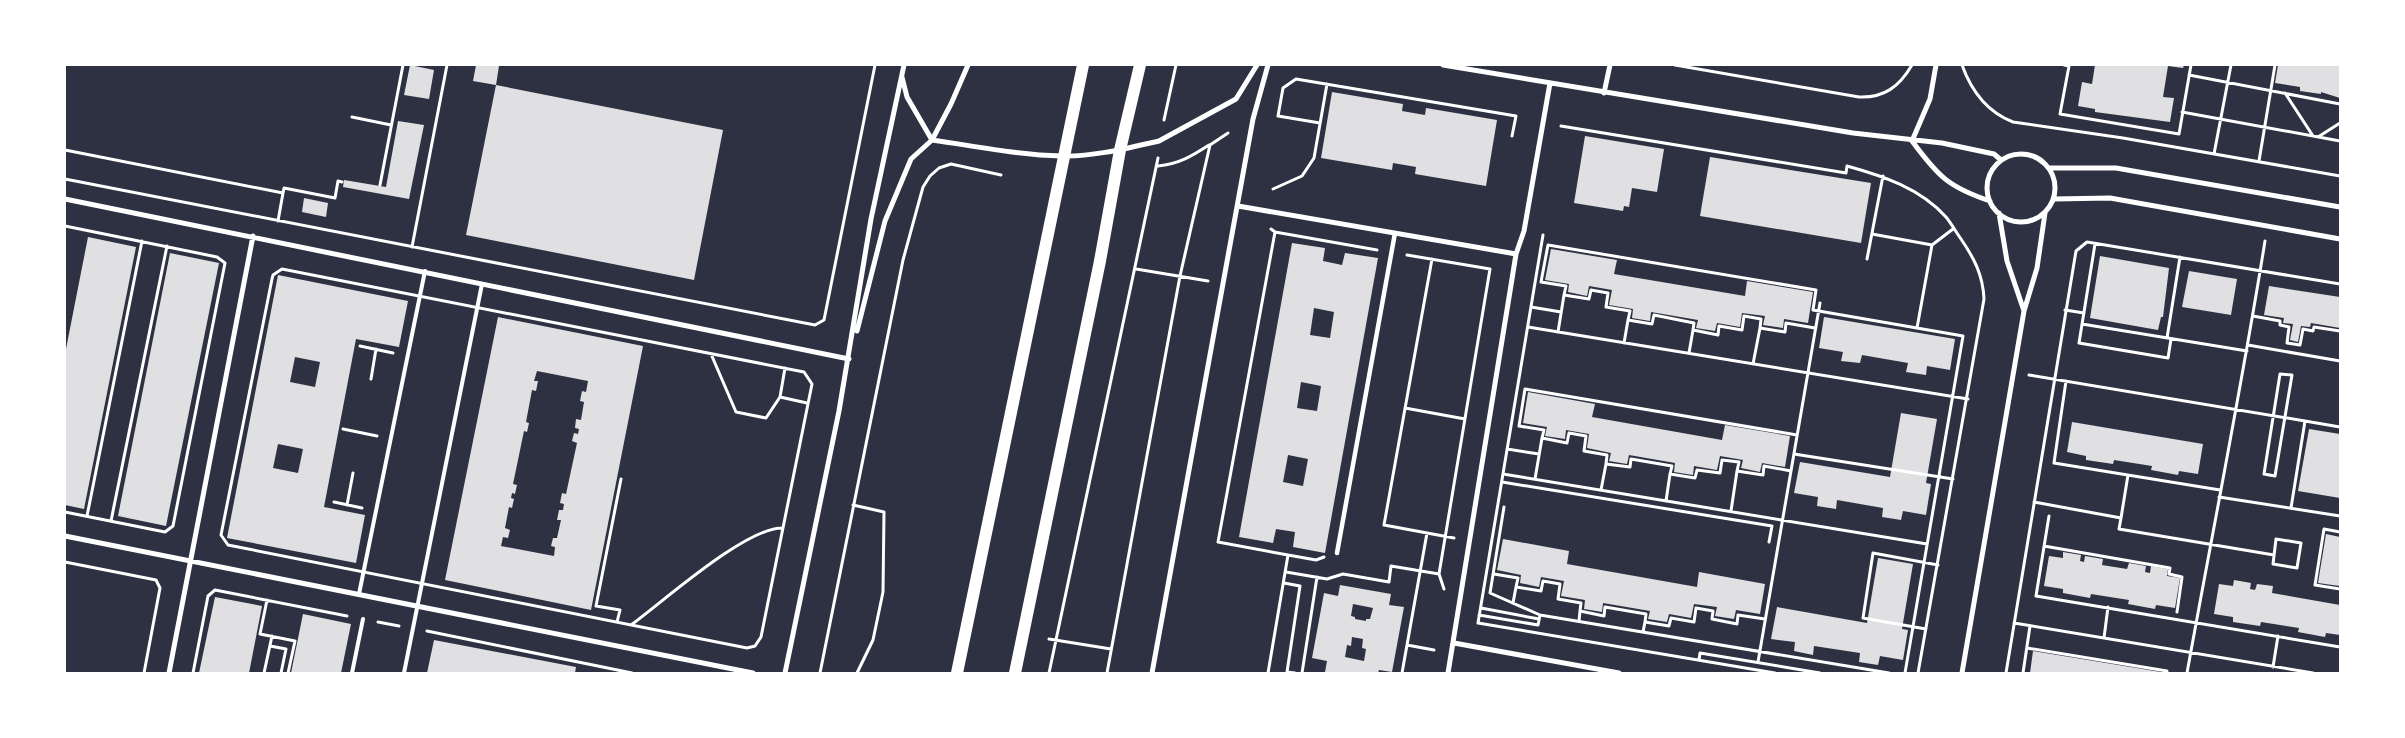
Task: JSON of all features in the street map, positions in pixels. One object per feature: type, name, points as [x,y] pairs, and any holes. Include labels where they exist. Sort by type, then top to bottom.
[{"type":"main road","points":[[957,673],[1082,65]]},
{"type":"main road","points":[[1016,673],[1100,261],[1120,150],[1140,65]]},
{"type":"street","points":[[785,673],[849,359],[871,219],[904,65]]},
{"type":"street","points":[[849,359],[885,221],[911,159],[932,140],[951,104],[968,65]]},
{"type":"street","points":[[932,140],[1062,156],[1120,150],[1159,141],[1236,98],[1257,65]]},
{"type":"street","points":[[1152,673],[1253,119],[1268,65]]},
{"type":"street","points":[[1443,65],[1604,93],[1912,141],[1942,143],[1994,154],[2001,160]]},
{"type":"street","points":[[1604,93],[1610,65]]},
{"type":"street","points":[[1912,141],[1930,99],[1936,65]]},
{"type":"street","points":[[902,75],[907,97],[932,140]]},
{"type":"street","points":[[1448,673],[1516,254],[1524,231],[1550,83]]},
{"type":"street","points":[[1912,141],[1934,171],[1953,186],[1990,202]]},
{"type":"street","points":[[2023,154],[2034,156],[2049,168],[2055,182],[2054,199],[2045,213],[2036,219],[2026,222],[2014,222],[1999,213],[1990,202],[1987,190],[1988,179],[1993,168],[2001,160],[2012,155],[2023,154]]},
{"type":"street","points":[[2049,168],[2116,168],[2340,208]]},
{"type":"street","points":[[2054,199],[2110,198],[2340,239]]},
{"type":"street","points":[[65,199],[849,359]]},
{"type":"street","points":[[1238,206],[1516,254]]},
{"type":"street","points":[[1999,213],[2007,262],[2024,311]]},
{"type":"street","points":[[1962,673],[2024,311],[2037,268],[2045,213]]},
{"type":"street","points":[[1337,553],[1395,233]]},
{"type":"street","points":[[169,673],[253,236]]},
{"type":"street","points":[[65,536],[753,673]]},
{"type":"street","points":[[1454,643],[1619,673]]},
{"type":"lane","points":[[359,594],[425,271]]},
{"type":"lane","points":[[404,673],[482,284]]},
{"type":"lane","points":[[352,673],[363,619]]},
{"type":"path","points":[[380,185],[403,65]]},
{"type":"path","points":[[412,247],[447,65]]},
{"type":"path","points":[[65,178],[815,325],[824,320],[826,312],[875,65]]},
{"type":"path","points":[[1049,673],[1158,166],[1159,141],[1176,65]]},
{"type":"path","points":[[1675,65],[1873,98],[1885,94],[1893,88],[1904,78],[1912,65]]},
{"type":"path","points":[[1962,65],[1974,92],[2002,118],[2013,122],[2259,161],[2340,176]]},
{"type":"path","points":[[2064,65],[2069,66],[2060,114],[2179,134],[2191,65]]},
{"type":"path","points":[[2214,154],[2231,65]]},
{"type":"path","points":[[2259,161],[2275,65]]},
{"type":"path","points":[[2189,75],[2340,104]]},
{"type":"path","points":[[1320,123],[1278,116],[1282,88],[1296,79],[1516,116],[1512,136]]},
{"type":"path","points":[[1273,189],[1302,176],[1314,158],[1327,84]]},
{"type":"path","points":[[2285,93],[2313,136]]},
{"type":"path","points":[[2182,112],[2340,141]]},
{"type":"path","points":[[352,117],[391,124]]},
{"type":"path","points":[[2318,138],[2340,123]]},
{"type":"path","points":[[1561,124],[1846,173],[1847,166],[1883,176],[1916,193],[1946,217],[1972,254],[1983,282],[1983,305],[1968,399],[1918,673]]},
{"type":"path","points":[[1158,166],[1188,159],[1228,133]]},
{"type":"path","points":[[1107,673],[1180,276],[1210,145]]},
{"type":"path","points":[[65,150],[283,193]]},
{"type":"path","points":[[820,673],[903,260],[923,187],[930,176],[939,168],[951,164],[1001,175]]},
{"type":"path","points":[[1867,259],[1883,176]]},
{"type":"path","points":[[278,221],[284,188],[335,198],[338,181],[342,182]]},
{"type":"path","points":[[65,226],[217,257],[225,263],[172,526],[165,532],[65,512]]},
{"type":"path","points":[[2187,673],[2220,490],[2237,410],[2268,226]]},
{"type":"path","points":[[1917,328],[1932,245],[1954,229]]},
{"type":"path","points":[[1275,232],[1218,542],[1316,560],[1337,553]]},
{"type":"path","points":[[1872,234],[1932,245]]},
{"type":"path","points":[[1543,235],[1478,623],[1775,673]]},
{"type":"path","points":[[1436,240],[1384,525],[1469,540]]},
{"type":"path","points":[[88,516],[142,241]]},
{"type":"path","points":[[2006,673],[2076,252],[2087,242],[2340,284]]},
{"type":"path","points":[[2095,244],[2079,343],[2168,358],[2180,257]]},
{"type":"path","points":[[1558,332],[1566,286],[1541,282],[1548,245],[1816,290],[1813,310],[1818,312],[1963,336],[1905,673]]},
{"type":"path","points":[[111,521],[166,246]]},
{"type":"path","points":[[1136,269],[1223,284]]},
{"type":"path","points":[[1443,598],[1445,590],[1439,574],[1490,269]]},
{"type":"path","points":[[1564,295],[1589,299],[1591,290],[1608,293],[1606,307],[1630,312],[1624,343]]},
{"type":"path","points":[[1758,662],[1820,303]]},
{"type":"path","points":[[1531,307],[1561,312]]},
{"type":"path","points":[[2065,310],[2084,313]]},
{"type":"path","points":[[1628,320],[1652,324],[1654,315],[1694,322],[1689,353]]},
{"type":"path","points":[[1693,330],[1718,335],[1719,326],[1742,330],[1744,316],[1761,319],[1753,364]]},
{"type":"path","points":[[2253,316],[2280,321],[2280,325],[2290,327],[2286,343],[2300,345],[2303,329],[2313,331],[2314,327],[2340,331]]},
{"type":"path","points":[[1760,328],[1785,332],[1786,323],[1815,328]]},
{"type":"path","points":[[2082,324],[2247,351]]},
{"type":"path","points":[[1528,327],[1968,399]]},
{"type":"path","points":[[2248,345],[2340,361]]},
{"type":"path","points":[[360,346],[408,355]]},
{"type":"path","points":[[371,379],[376,349]]},
{"type":"path","points":[[711,354],[736,412],[766,418],[780,397],[785,368],[804,372],[812,384],[761,637],[755,646],[747,648],[730,644]]},
{"type":"path","points":[[2014,373],[2340,427]]},
{"type":"path","points":[[2280,374],[2292,375],[2285,418],[2276,476],[2264,474],[2280,374]]},
{"type":"path","points":[[2066,381],[2054,463],[2220,490]]},
{"type":"path","points":[[1535,479],[1544,430],[1519,426],[1525,389],[1797,434]]},
{"type":"path","points":[[780,397],[807,403]]},
{"type":"path","points":[[1405,408],[1465,419]]},
{"type":"path","points":[[2291,508],[2305,421]]},
{"type":"path","points":[[343,429],[391,439]]},
{"type":"path","points":[[1542,438],[1567,443],[1569,433],[1586,436],[1584,451],[1607,455],[1601,490]]},
{"type":"path","points":[[1507,449],[1539,454]]},
{"type":"path","points":[[1794,454],[1953,479]]},
{"type":"path","points":[[1606,464],[1630,467],[1631,459],[1672,466],[1666,501]]},
{"type":"path","points":[[1670,474],[1695,478],[1697,470],[1720,473],[1722,460],[1739,462],[1731,512]]},
{"type":"path","points":[[1737,471],[1763,475],[1764,466],[1791,471]]},
{"type":"path","points":[[347,505],[353,473]]},
{"type":"path","points":[[1503,474],[1927,544]]},
{"type":"path","points":[[2128,475],[2119,529],[2274,555]]},
{"type":"path","points":[[617,622],[620,610],[596,606],[622,479]]},
{"type":"path","points":[[1502,482],[1772,526],[1769,542]]},
{"type":"path","points":[[2219,496],[2340,516]]},
{"type":"path","points":[[334,502],[376,511]]},
{"type":"path","points":[[2034,502],[2121,518]]},
{"type":"path","points":[[853,505],[884,512],[883,592],[873,640],[857,673]]},
{"type":"path","points":[[1504,506],[1490,593],[1540,617]]},
{"type":"path","points":[[2049,516],[2036,596],[2340,647]]},
{"type":"path","points":[[630,625],[748,538],[772,528],[782,528]]},
{"type":"path","points":[[2340,532],[2324,529],[2315,585],[2340,589]]},
{"type":"path","points":[[1402,673],[1427,533]]},
{"type":"path","points":[[2276,539],[2301,543],[2297,568],[2273,564],[2274,555],[2276,539]]},
{"type":"path","points":[[2044,546],[2170,568],[2169,574],[2182,577],[2177,612]]},
{"type":"path","points":[[1926,629],[1862,618],[1873,553],[1938,564]]},
{"type":"path","points":[[1268,673],[1288,554]]},
{"type":"path","points":[[65,562],[156,580],[160,588],[144,673]]},
{"type":"path","points":[[1286,572],[1327,579],[1343,574],[1389,582],[1391,566],[1439,574]]},
{"type":"path","points":[[1494,574],[1518,578],[1513,603]]},
{"type":"path","points":[[1302,673],[1317,577]]},
{"type":"path","points":[[1516,587],[1541,591],[1543,581],[1560,584],[1558,599],[1581,603],[1579,621]]},
{"type":"path","points":[[1284,583],[1300,586],[1287,672],[1295,673]]},
{"type":"path","points":[[193,673],[208,596],[215,590]]},
{"type":"path","points":[[267,600],[260,634],[295,641],[288,673]]},
{"type":"path","points":[[1580,611],[1604,616],[1605,607],[1646,614],[1643,632]]},
{"type":"path","points":[[2104,638],[2108,607]]},
{"type":"path","points":[[1480,608],[1579,621],[1889,673]]},
{"type":"path","points":[[1645,622],[1670,626],[1671,618],[1694,622],[1696,608],[1713,611],[1712,619],[1737,624],[1738,615],[1765,619]]},
{"type":"path","points":[[1479,615],[1538,625],[1540,617]]},
{"type":"path","points":[[2014,623],[2313,673]]},
{"type":"path","points":[[2023,673],[2030,626]]},
{"type":"path","points":[[264,673],[272,636]]},
{"type":"path","points":[[2273,667],[2278,636]]},
{"type":"path","points":[[1049,639],[1111,649]]},
{"type":"path","points":[[1433,658],[1436,641]]},
{"type":"path","points":[[1407,645],[1434,650]]},
{"type":"path","points":[[270,646],[286,649],[281,673]]},
{"type":"path","points":[[2027,648],[2167,671],[2166,673]]},
{"type":"path","points":[[522,657],[523,651]]},
{"type":"path","points":[[1699,660],[1700,652],[1820,673]]},
{"type":"building","points":[[410,65],[434,70],[429,99],[404,95]]},
{"type":"building","points":[[476,65],[499,66],[496,85],[473,81]]},
{"type":"building","points":[[2095,65],[2184,65],[2183,68],[2168,66],[2163,97],[2174,98],[2170,122],[2095,112],[2095,109],[2078,106],[2082,82],[2092,84]]},
{"type":"building","points":[[2278,65],[2340,65],[2340,98],[2321,92],[2321,94],[2300,91],[2300,87],[2275,83]]},
{"type":"building","points":[[496,85],[723,130],[694,280],[466,235]]},
{"type":"building","points":[[1332,92],[1403,104],[1402,111],[1425,115],[1426,108],[1497,120],[1486,186],[1415,174],[1416,167],[1393,163],[1392,170],[1321,158]]},
{"type":"building","points":[[398,121],[424,125],[409,199],[343,187],[344,180],[386,187]]},
{"type":"building","points":[[1585,136],[1664,149],[1657,192],[1632,188],[1629,207],[1624,206],[1623,211],[1574,203]]},
{"type":"building","points":[[1710,157],[1871,183],[1861,243],[1700,216]]},
{"type":"building","points":[[304,198],[328,203],[326,217],[302,212]]},
{"type":"building","points":[[88,237],[136,247],[84,509],[65,505],[65,354]]},
{"type":"building","points":[[1292,243],[1325,248],[1323,261],[1342,265],[1345,253],[1378,258],[1325,553],[1293,547],[1295,532],[1276,529],[1273,543],[1239,537]],"holes":[[[1314,308],[1334,312],[1330,338],[1310,335]],[[1301,382],[1321,386],[1317,411],[1297,408]],[[1288,455],[1308,459],[1303,486],[1283,482]]]},
{"type":"building","points":[[1551,249],[1617,260],[1614,274],[1745,296],[1747,281],[1813,292],[1808,323],[1784,319],[1783,328],[1763,325],[1765,316],[1742,313],[1740,327],[1717,323],[1715,331],[1696,328],[1698,320],[1651,312],[1650,321],[1632,318],[1633,309],[1609,305],[1612,290],[1589,286],[1587,296],[1568,292],[1569,284],[1545,280]]},
{"type":"building","points":[[170,253],[219,263],[166,526],[118,516]]},
{"type":"building","points":[[2100,256],[2169,268],[2163,317],[2161,317],[2158,330],[2090,318]]},
{"type":"building","points":[[2189,271],[2237,279],[2231,315],[2182,307]]},
{"type":"building","points":[[278,275],[408,301],[399,347],[356,339],[324,507],[365,515],[356,563],[227,538]],"holes":[[[295,357],[320,362],[315,387],[290,382]],[[278,444],[303,449],[298,473],[273,468]]]},
{"type":"building","points":[[2269,286],[2340,297],[2340,328],[2311,323],[2310,327],[2301,326],[2298,342],[2290,340],[2293,324],[2283,323],[2284,318],[2264,315]]},
{"type":"building","points":[[498,317],[643,346],[591,610],[445,580]],"holes":[[[537,371],[588,381],[586,392],[582,391],[580,401],[584,402],[581,420],[576,419],[575,428],[579,429],[578,434],[574,433],[572,441],[577,443],[566,494],[562,493],[560,503],[564,504],[563,510],[559,510],[557,520],[561,520],[557,538],[553,538],[551,546],[555,547],[554,556],[501,546],[503,537],[508,538],[510,530],[505,528],[509,507],[512,508],[514,499],[511,498],[512,493],[515,494],[517,485],[513,484],[524,431],[527,432],[529,423],[526,422],[532,390],[536,391],[538,381],[534,381]]]},
{"type":"building","points":[[1824,317],[1955,339],[1950,370],[1927,366],[1926,375],[1906,372],[1908,363],[1862,355],[1860,363],[1841,361],[1843,352],[1819,348]]},
{"type":"building","points":[[1528,392],[1595,404],[1592,417],[1722,440],[1725,425],[1790,436],[1785,467],[1762,463],[1760,472],[1741,468],[1743,460],[1720,456],[1717,470],[1694,466],[1693,475],[1674,472],[1675,463],[1629,455],[1627,464],[1609,461],[1611,453],[1587,448],[1589,434],[1566,430],[1565,439],[1545,436],[1547,427],[1523,423]]},
{"type":"building","points":[[1901,413],[1937,419],[1926,483],[1931,484],[1926,515],[1903,511],[1901,520],[1882,517],[1883,508],[1837,500],[1836,509],[1817,506],[1818,497],[1794,493],[1800,462],[1890,477]]},
{"type":"building","points":[[2072,422],[2203,444],[2198,474],[2179,471],[2178,475],[2151,470],[2152,466],[2114,460],[2113,464],[2086,460],[2086,456],[2067,452]]},
{"type":"building","points":[[2309,429],[2340,434],[2340,498],[2298,491]]},
{"type":"building","points":[[2326,534],[2340,537],[2340,586],[2318,583]]},
{"type":"building","points":[[1503,539],[1569,551],[1567,564],[1697,587],[1699,572],[1765,584],[1760,614],[1736,610],[1734,619],[1715,616],[1717,607],[1694,604],[1691,618],[1669,614],[1667,622],[1648,619],[1650,611],[1603,603],[1602,612],[1584,609],[1585,600],[1561,596],[1564,581],[1541,577],[1539,587],[1520,583],[1521,575],[1497,570]]},
{"type":"building","points":[[2063,552],[2081,555],[2080,561],[2084,562],[2085,556],[2103,559],[2102,565],[2127,569],[2129,563],[2146,566],[2145,572],[2150,573],[2151,566],[2168,569],[2167,576],[2180,578],[2175,608],[2156,605],[2155,609],[2128,604],[2129,600],[2091,594],[2090,598],[2063,593],[2063,589],[2044,586],[2049,556],[2063,558]]},
{"type":"building","points":[[1878,558],[1913,564],[1902,629],[1908,630],[1903,660],[1880,656],[1878,665],[1859,662],[1860,653],[1814,646],[1813,655],[1794,651],[1795,642],[1771,639],[1777,607],[1867,623]]},
{"type":"building","points":[[2234,580],[2251,583],[2250,589],[2255,590],[2257,584],[2273,586],[2272,593],[2340,605],[2340,635],[2326,633],[2325,637],[2298,632],[2299,628],[2261,622],[2260,626],[2233,622],[2233,617],[2214,614],[2219,584],[2233,586]]},
{"type":"building","points":[[1340,585],[1391,594],[1389,605],[1404,607],[1392,672],[1379,670],[1378,673],[1325,672],[1327,661],[1312,658],[1324,593],[1338,596]],"holes":[[[1353,604],[1373,608],[1370,619],[1366,619],[1366,621],[1355,619],[1355,617],[1351,616]],[[1352,637],[1363,639],[1362,648],[1366,649],[1364,661],[1345,657],[1347,645],[1351,646]]]},
{"type":"building","points":[[215,597],[262,606],[249,673],[199,673]]},
{"type":"building","points":[[303,614],[351,624],[341,673],[291,673]]},
{"type":"building","points":[[434,640],[576,667],[575,673],[427,673]]},
{"type":"building","points":[[2033,651],[2161,672],[2161,673],[2030,673]]}]
